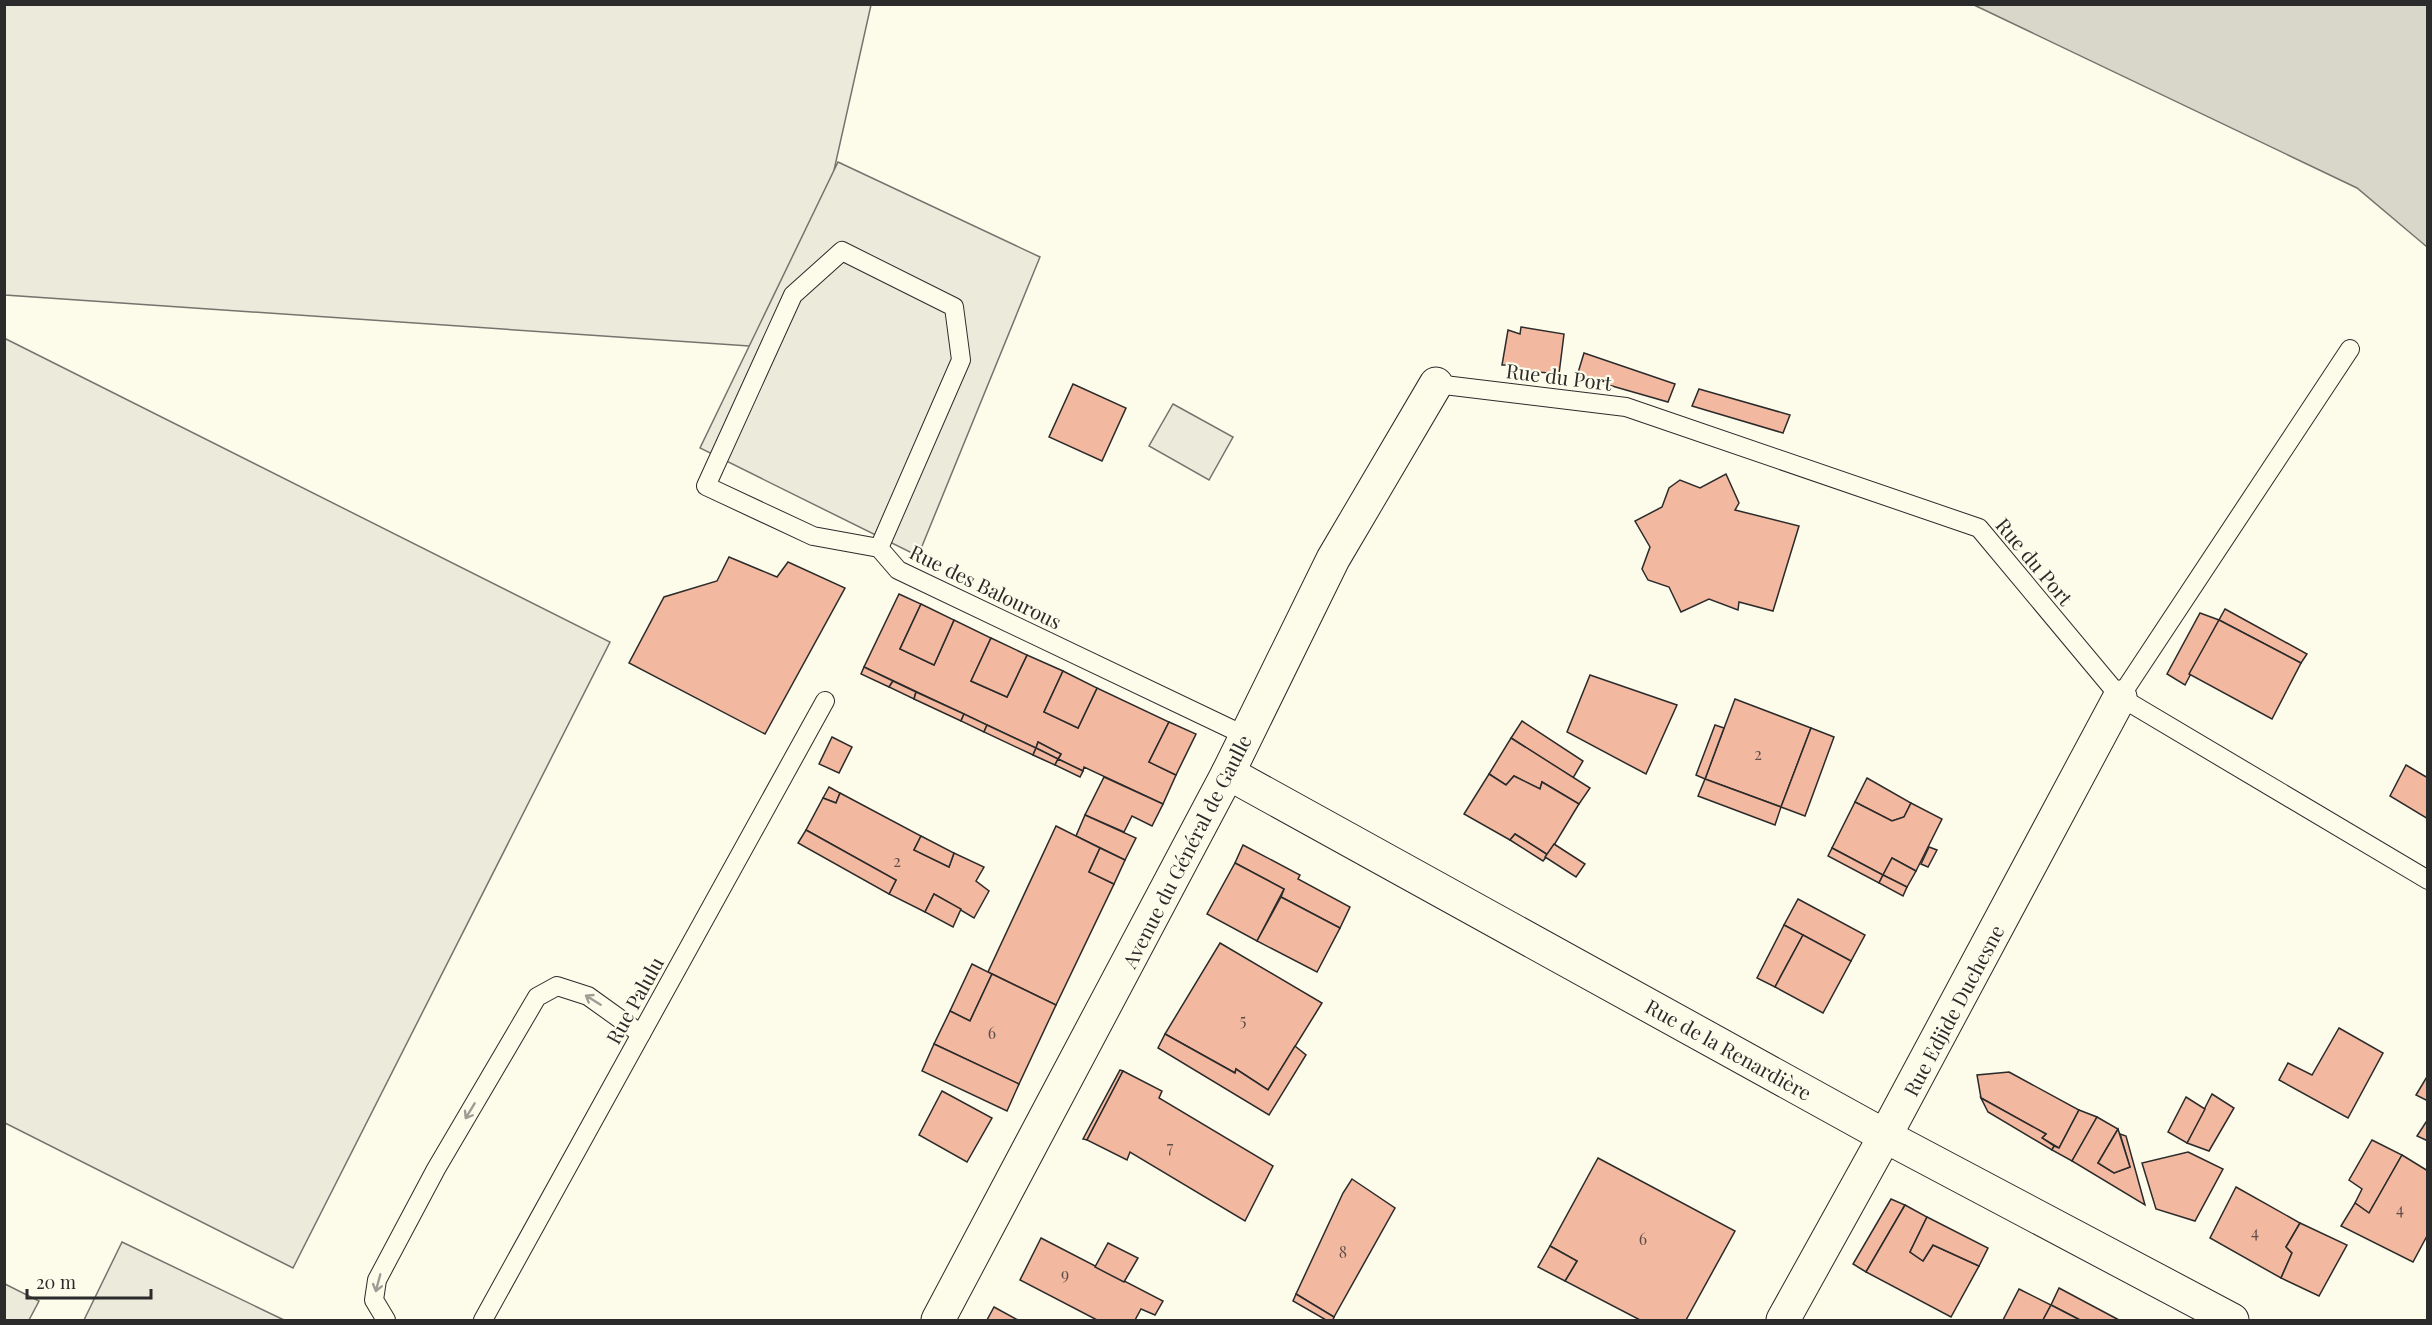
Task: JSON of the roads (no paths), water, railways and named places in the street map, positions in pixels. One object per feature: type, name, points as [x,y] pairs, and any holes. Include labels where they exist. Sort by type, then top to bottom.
[{"type":"street","name":"Avenue du Général de Gaulle","points":[[938,1320],[1228,773],[1333,559],[1436,384]]},
{"type":"street","name":"Rue Edjide Duchesne","points":[[1783,1320],[1885,1136],[2120,697]]},
{"type":"street","name":"Rue de la Renardière","points":[[1228,773],[1885,1136],[2232,1320]]},
{"type":"lane","points":[[842,251],[954,307],[961,360],[879,548],[813,536],[706,486],[793,295],[842,251]]},
{"type":"lane","points":[[2120,697],[2350,349]]},
{"type":"lane","name":"Rue du Port","points":[[1436,384],[1626,407],[1979,528],[2120,697],[2427,880]]},
{"type":"lane","name":"Rue des Balourous","points":[[879,548],[898,570],[1246,736]]},
{"type":"lane","name":"Rue Palulu","points":[[483,1320],[825,701]]},
{"type":"lane","points":[[386,1320],[374,1300],[377,1280],[436,1169],[537,997],[557,986],[588,996],[641,1034]]}]
